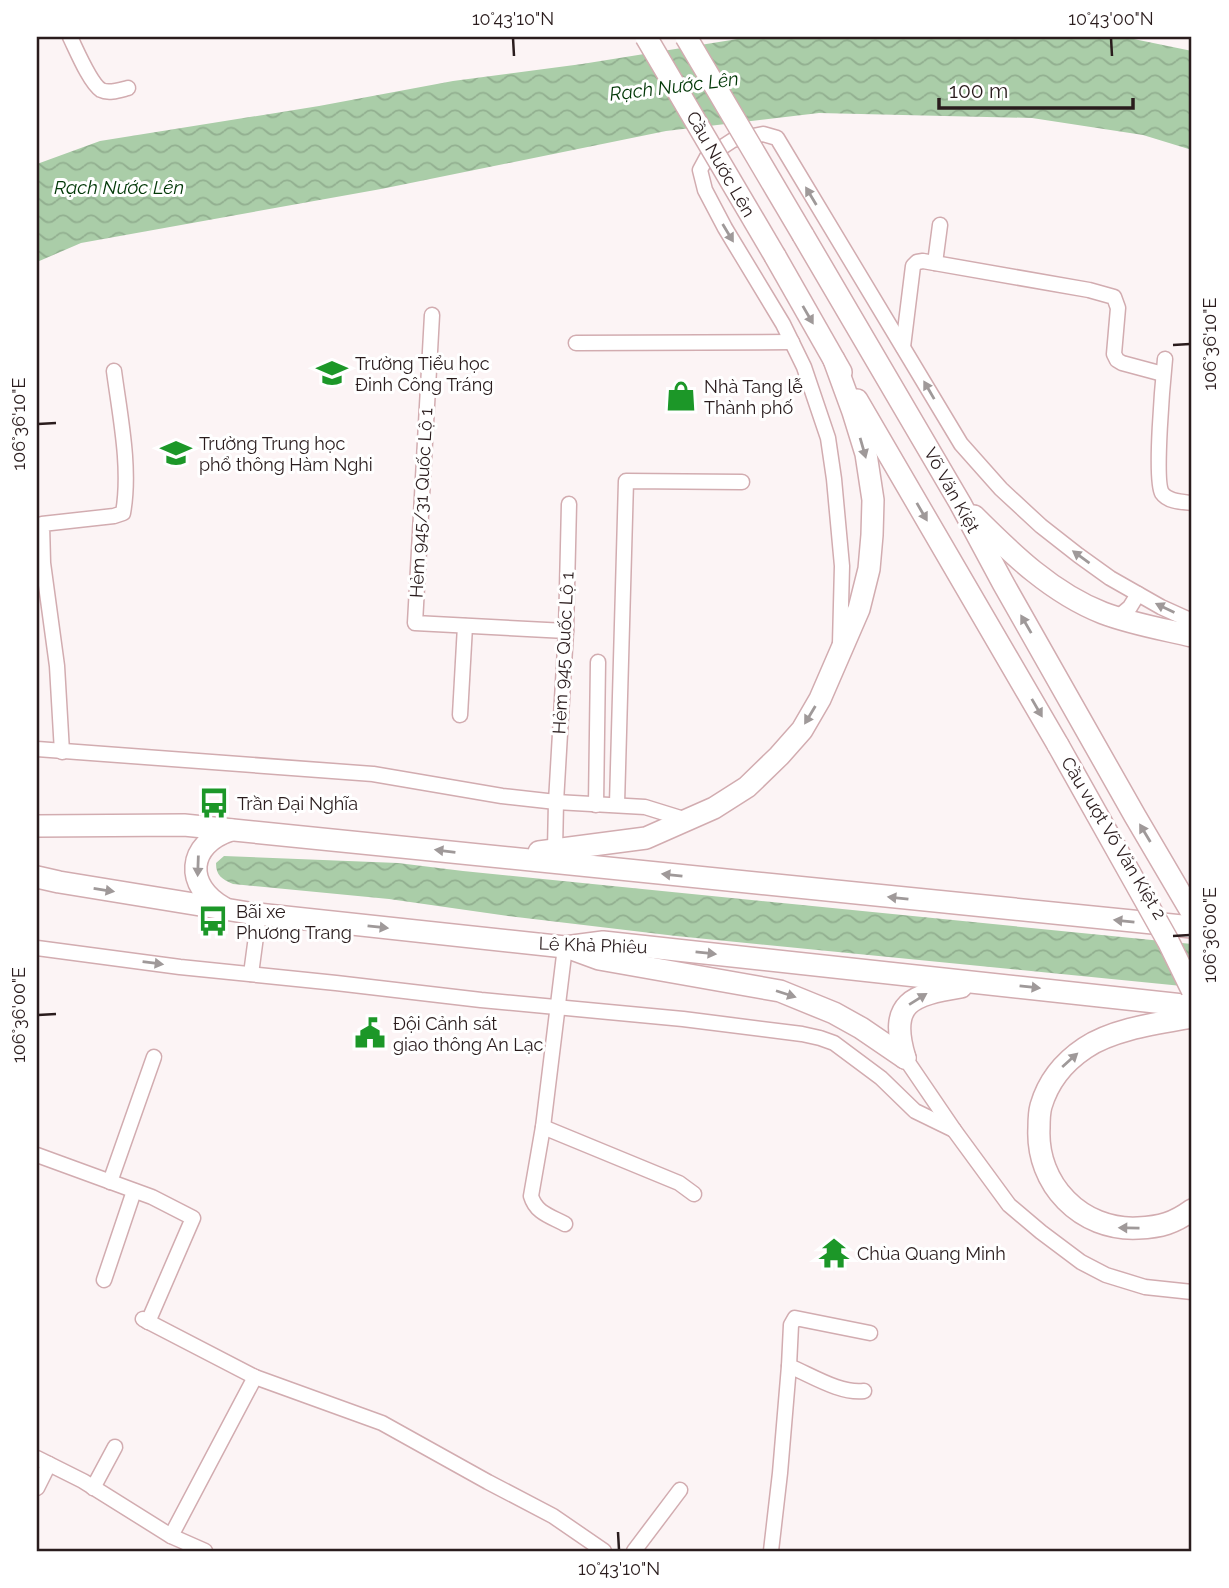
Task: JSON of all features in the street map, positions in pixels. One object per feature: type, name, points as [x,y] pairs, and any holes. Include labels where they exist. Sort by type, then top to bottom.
[{"type":"highway","name":"Cầu Nước Lên","points":[[646,37],[775,256]]},
{"type":"highway","name":"Cầu Nước Lên","points":[[686,37],[803,234]]},
{"type":"highway","name":"Võ Văn Kiệt","points":[[803,234],[960,503],[1192,913]]},
{"type":"highway","name":"Võ Văn Kiệt","points":[[775,256],[1058,745]]},
{"type":"highway","points":[[493,857],[646,838],[714,808],[747,787],[802,730],[820,699],[859,609],[869,569],[872,536],[873,499],[866,454],[834,360]]},
{"type":"highway","points":[[960,503],[1022,562],[1070,597],[1116,618],[1192,636]]},
{"type":"highway","points":[[1058,745],[1168,941],[1192,990]]},
{"type":"highway","name":"Cầu vượt Võ Văn Kiệt 2","points":[[1058,745],[1192,968]]},
{"type":"highway","points":[[37,826],[174,824],[233,829],[1192,927]]},
{"type":"highway","points":[[226,910],[206,893],[199,881],[196,867],[198,854],[208,841],[233,829]]},
{"type":"highway","name":"Lê Khả Phiêu","points":[[37,877],[259,914],[565,947],[603,942],[1192,1006]]},
{"type":"highway","points":[[37,892],[59,882]]},
{"type":"highway","points":[[565,947],[599,959],[780,992],[834,1013],[905,1058]]},
{"type":"highway","points":[[905,1058],[898,1030],[900,1019],[908,1005],[928,992],[986,982]]},
{"type":"highway","points":[[1192,1017],[1109,1036],[1087,1046],[1070,1059],[1058,1072],[1041,1107],[1038,1138],[1040,1157],[1054,1186],[1072,1206],[1094,1220],[1116,1228],[1158,1227],[1179,1219],[1192,1209]]},
{"type":"street","points":[[70,37],[88,72],[101,89],[110,92],[128,88]]},
{"type":"street","points":[[839,654],[841,554],[828,438],[804,367],[783,324],[725,228],[705,190],[700,170],[706,157],[733,140],[763,134],[777,138],[961,444],[1001,489],[1077,555],[1110,578],[1192,621]]},
{"type":"street","points":[[935,263],[940,225]]},
{"type":"street","points":[[903,347],[913,266],[917,262],[935,263],[1089,290],[1114,297],[1118,308],[1114,354],[1117,360],[1163,374]]},
{"type":"street","name":"Hẻm 945/31 Quốc Lộ 1","points":[[432,315],[415,623],[566,631]]},
{"type":"street","points":[[576,343],[792,342]]},
{"type":"street","points":[[1165,359],[1159,485],[1170,500],[1192,503]]},
{"type":"street","points":[[62,752],[57,666],[39,521],[124,513],[125,465],[114,371]]},
{"type":"street","points":[[617,804],[626,481],[742,482]]},
{"type":"street","name":"Hẻm 945 Quốc Lộ 1","points":[[555,850],[566,631],[569,504]]},
{"type":"street","points":[[841,592],[851,597],[863,592]]},
{"type":"street","points":[[1116,618],[1130,607],[1138,593]]},
{"type":"street","points":[[460,715],[465,626]]},
{"type":"street","points":[[596,805],[598,662]]},
{"type":"street","points":[[37,748],[373,774],[502,796],[645,807],[687,820]]},
{"type":"street","points":[[251,974],[259,914]]},
{"type":"street","points":[[565,947],[543,1127],[531,1196],[533,1204],[539,1210],[565,1224]]},
{"type":"street","points":[[37,948],[180,967],[779,1030],[820,1038],[834,1043],[881,1078],[915,1111],[954,1130]]},
{"type":"street","points":[[110,1182],[154,1057]]},
{"type":"street","points":[[905,1058],[1009,1205],[1041,1232],[1081,1262],[1106,1275],[1145,1287],[1192,1292]]},
{"type":"street","points":[[543,1127],[679,1183],[694,1194]]},
{"type":"street","points":[[37,1155],[152,1197],[193,1219],[146,1320],[255,1377],[382,1423],[553,1516],[604,1551]]},
{"type":"street","points":[[104,1280],[134,1191]]},
{"type":"street","points":[[771,1551],[791,1325],[795,1318],[870,1333]]},
{"type":"street","points":[[789,1366],[842,1390],[864,1391]]},
{"type":"street","points":[[178,1543],[255,1377]]},
{"type":"street","points":[[93,1488],[115,1447]]},
{"type":"street","points":[[37,1488],[43,1461],[93,1488],[178,1543],[205,1551]]},
{"type":"street","points":[[634,1551],[680,1490]]},
{"type":"water","name":"Rạch Nước Lên","points":[[750,37],[1124,37],[1192,51],[1192,150],[1143,135],[1032,118],[819,113],[666,131],[381,189],[81,243],[37,262],[37,164],[100,141],[319,106],[453,81]]},
{"type":"water","points":[[224,856],[398,863],[1192,944],[1192,987],[676,936],[389,899],[233,884],[223,879],[217,871],[216,863]]},
{"type":"place","name":"Trường Tiểu học Đinh Công Tráng","points":[[332,373]]},
{"type":"place","name":"Nhà Tang lễ Thành phố","points":[[681,396]]},
{"type":"place","name":"Trường Trung học phổ thông Hàm Nghi","points":[[176,453]]},
{"type":"place","name":"Trần Đại Nghĩa","points":[[214,803]]},
{"type":"place","name":"Bãi xe Phương Trang","points":[[213,921]]},
{"type":"place","name":"Đội Cảnh sát giao thông An Lạc","points":[[370,1033]]},
{"type":"place","name":"Chùa Quang Minh","points":[[834,1253]]}]
